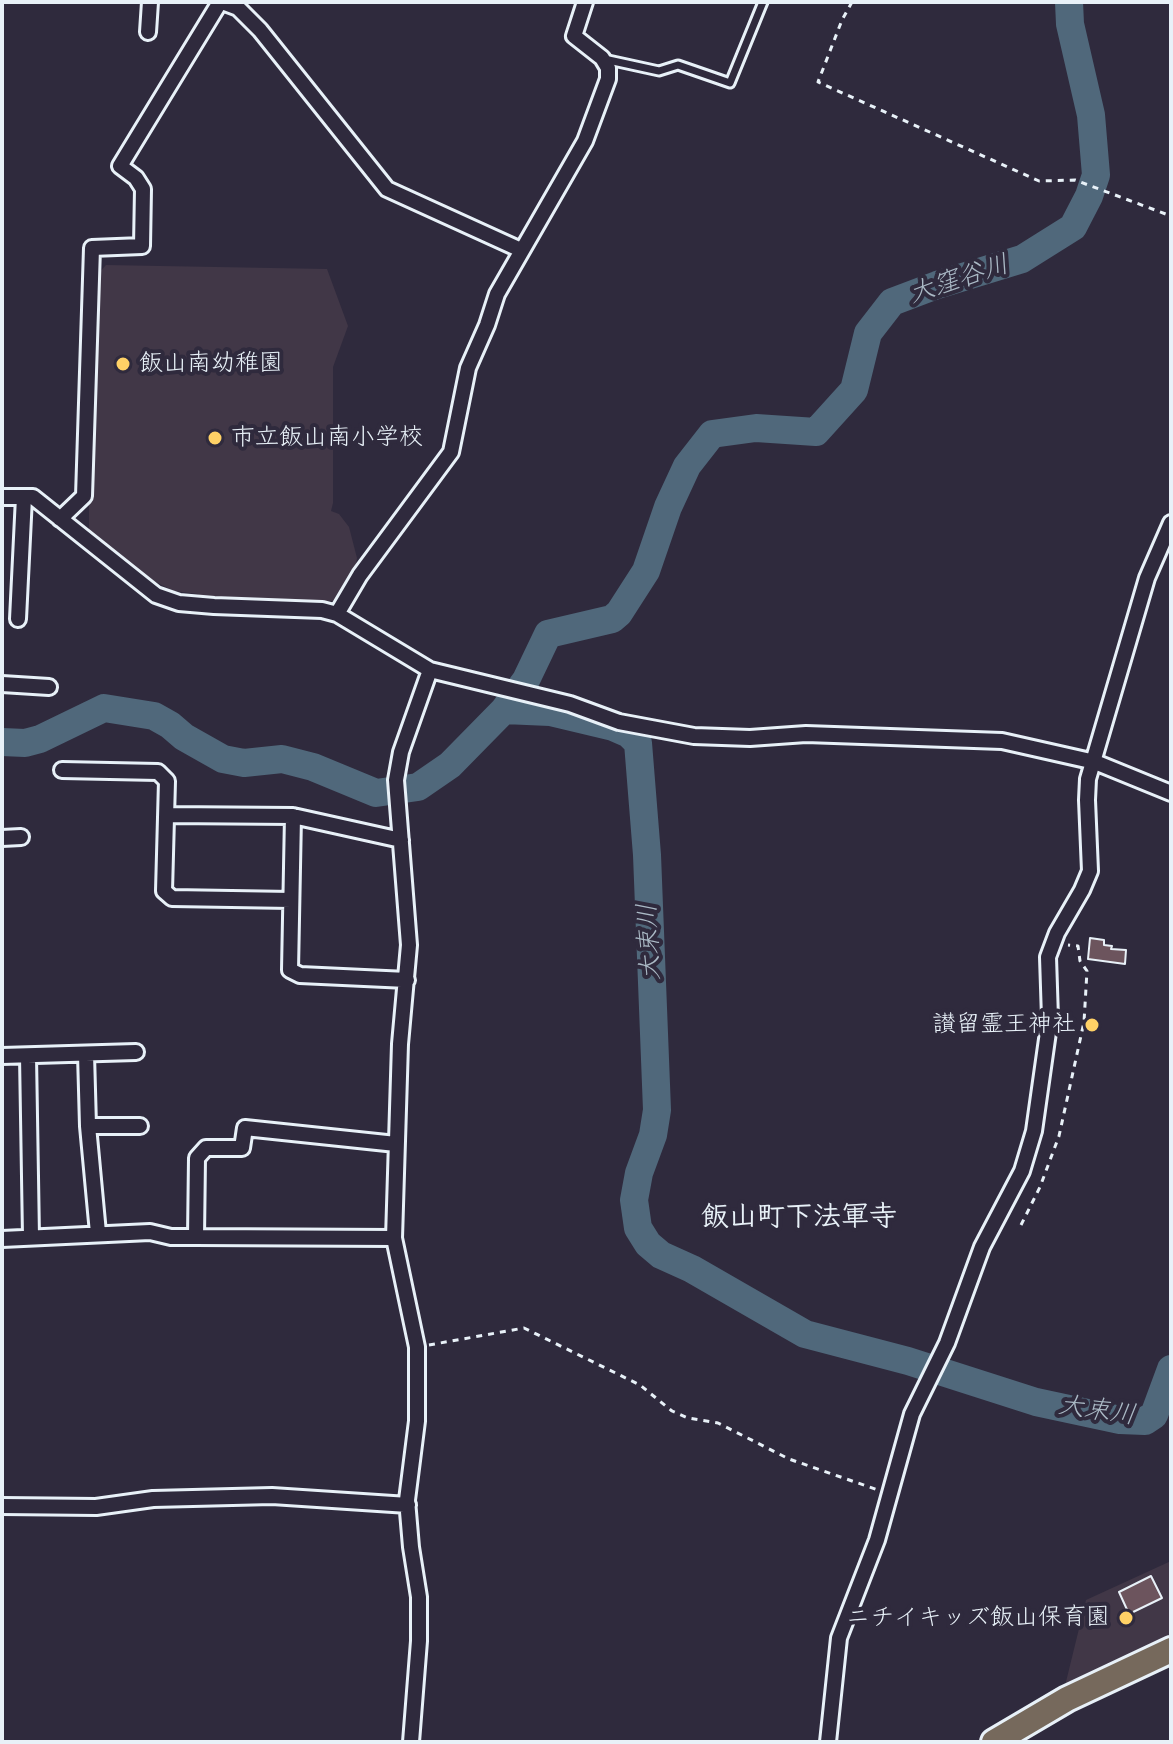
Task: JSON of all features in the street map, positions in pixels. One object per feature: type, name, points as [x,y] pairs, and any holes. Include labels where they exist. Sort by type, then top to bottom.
[{"type":"main road","points":[[994,1742],[1067,1699],[1171,1650]]},
{"type":"street","points":[[148,32],[150,2]]},
{"type":"street","points":[[60,519],[84,496],[92,248],[142,246],[143,189],[136,178],[120,166],[221,2],[238,8],[260,30],[387,189],[521,250]]},
{"type":"street","points":[[337,614],[360,575],[451,452],[468,368],[497,294],[585,141],[608,79],[608,68],[602,58],[574,36],[585,2]]},
{"type":"street","points":[[2,497],[33,497],[156,595],[191,604],[322,610],[337,614],[430,670],[570,704],[619,722],[694,736],[750,738],[806,734],[1002,741],[1095,762],[1171,793]]},
{"type":"street","points":[[18,619],[24,497]]},
{"type":"street","points":[[828,1742],[839,1638],[877,1540],[912,1414],[934,1369],[982,1247],[1022,1171],[1034,1131],[1050,1018],[1048,957],[1057,933],[1090,871],[1088,779],[1147,578],[1171,523]]},
{"type":"street","points":[[411,1742],[419,1641],[419,1597],[408,1505],[417,1421],[417,1347],[394,1238],[400,1044],[409,945],[396,780],[401,752],[430,670]]},
{"type":"street","points":[[2,684],[49,687]]},
{"type":"street","points":[[62,770],[158,772],[167,781],[164,891],[172,898],[291,900]]},
{"type":"street","points":[[167,815],[293,816],[401,840]]},
{"type":"street","points":[[293,816],[290,970],[300,975],[407,980]]},
{"type":"street","points":[[2,838],[21,837]]},
{"type":"street","points":[[2,1056],[136,1052]]},
{"type":"street","points":[[86,1054],[88,1126],[98,1233]]},
{"type":"street","points":[[28,1056],[31,1237]]},
{"type":"street","points":[[88,1126],[140,1126]]},
{"type":"street","points":[[196,1237],[197,1158],[206,1148],[242,1148],[245,1128],[396,1144]]},
{"type":"street","points":[[2,1239],[150,1232],[171,1237],[394,1238]]},
{"type":"street","points":[[2,1506],[96,1507],[153,1499],[272,1496],[408,1505]]},
{"type":"lane","points":[[602,58],[659,71],[678,65],[730,83],[763,2]]},
{"type":"path","points":[[852,2],[818,82],[1039,181],[1075,180],[1171,216]]},
{"type":"path","points":[[1021,1225],[1040,1187],[1059,1136],[1084,1022],[1087,971],[1080,961],[1078,946],[1065,945]]},
{"type":"path","points":[[417,1347],[524,1328],[640,1385],[672,1411],[688,1418],[718,1423],[789,1459],[890,1495]]},
{"type":"shaded area","points":[[106,265],[327,269],[348,326],[333,367],[331,511],[339,514],[349,527],[357,558],[355,570],[341,595],[334,601],[201,600],[198,594],[174,591],[129,569],[89,534],[97,275]]},
{"type":"shaded area","name":"ニチイキッズ飯山保育園","points":[[1171,1561],[1171,1636],[1064,1690],[1086,1600]]},
{"type":"building","points":[[1090,938],[1104,940],[1104,945],[1112,946],[1111,949],[1126,950],[1125,964],[1088,959]]},
{"type":"building","points":[[1151,1576],[1162,1598],[1129,1614],[1119,1592]]},
{"type":"waterway","name":"大窪谷川","points":[[2,742],[25,743],[40,739],[104,708],[154,716],[223,759],[244,763],[282,759],[313,767],[376,793],[418,787],[450,765],[504,710],[526,680],[548,634],[612,619],[619,613],[646,571],[668,507],[687,466],[712,434],[756,428],[816,432],[854,390],[868,333],[892,302],[1022,259],[1073,227],[1096,175],[1091,115],[1070,24],[1069,2]]},
{"type":"waterway","name":"大束川","points":[[504,710],[550,712],[613,727],[629,734],[638,743],[647,855],[657,1110],[634,1200],[638,1228],[648,1244],[661,1255],[692,1269],[805,1334],[908,1361],[1036,1402],[1120,1420],[1145,1421],[1154,1415],[1171,1369]]},
{"type":"place","name":"飯山南幼稚園","points":[[123,364]]},
{"type":"place","name":"市立飯山南小学校","points":[[215,438]]},
{"type":"place","name":"讃留霊王神社","points":[[1092,1025]]},
{"type":"place","name":"ニチイキッズ飯山保育園","points":[[1126,1618]]},
{"type":"district","name":"飯山町下法軍寺","points":[[799,1218]]}]
